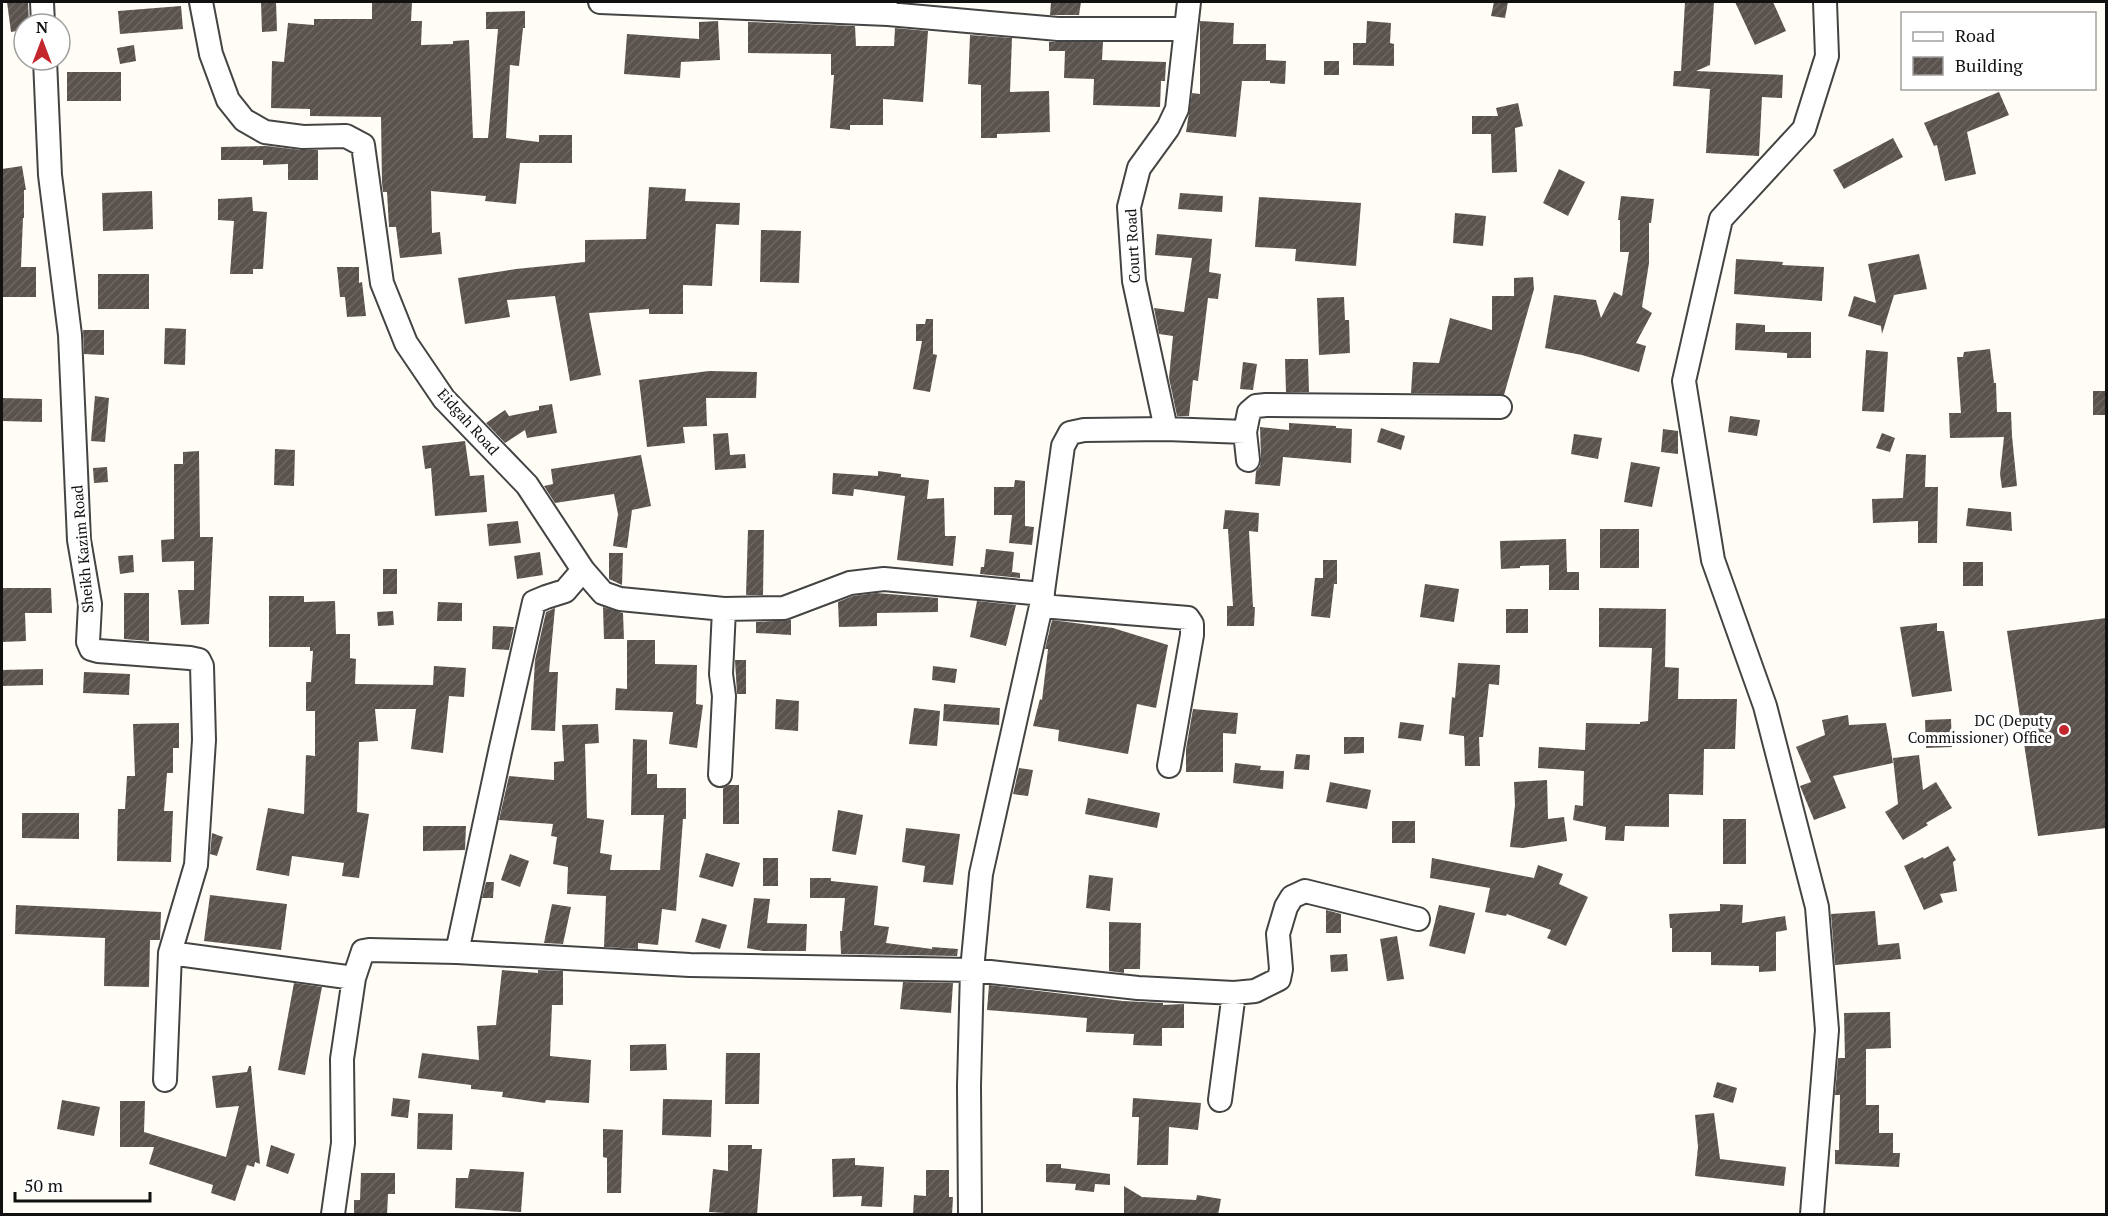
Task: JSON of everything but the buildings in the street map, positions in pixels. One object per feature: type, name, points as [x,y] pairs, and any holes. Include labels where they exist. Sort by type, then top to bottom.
[{"type":"street","name":"Eidgah Road","points":[[201,2],[215,63],[228,100],[244,120],[264,132],[303,137],[346,136],[363,145],[382,284],[406,343],[444,399],[526,485],[583,570],[603,593],[613,598],[724,609],[784,608],[849,583],[884,579],[1188,618],[1192,624],[1192,635],[1169,765]]},
{"type":"street","points":[[600,2],[886,8],[1058,29],[1186,29]]},
{"type":"street","name":"Court Road","points":[[1167,429],[1134,281],[1129,207],[1139,168],[1168,128],[1177,109],[1189,2]]},
{"type":"street","points":[[1812,1215],[1827,1030],[1817,907],[1765,706],[1713,560],[1684,381],[1720,219],[1804,129],[1827,56],[1826,2]]},
{"type":"street","name":"Sheikh Kazim Road","points":[[46,72],[50,175],[69,335],[79,540],[90,604],[88,642],[91,649],[98,651],[190,658],[199,660],[202,666],[204,740],[196,865],[170,954],[165,1080]]},
{"type":"street","points":[[1248,459],[1245,432],[1249,412],[1256,406],[1500,407]]},
{"type":"street","points":[[970,1215],[969,1086],[972,970],[981,874],[1042,600],[1063,446],[1070,433],[1084,430],[1167,429],[1245,432]]},
{"type":"street","points":[[457,952],[534,602],[565,591],[583,570]]},
{"type":"street","points":[[720,775],[724,696],[721,674],[724,609]]},
{"type":"street","points":[[333,1215],[343,1143],[342,1059],[354,978],[363,951],[457,952],[690,965],[972,970],[1138,988],[1234,993],[1255,991],[1279,979],[1281,969],[1278,934],[1292,897],[1305,891],[1418,919]]},
{"type":"street","points":[[170,954],[354,978]]},
{"type":"street","points":[[1220,1100],[1234,993]]},
{"type":"place","name":"DC (Deputy Commissioner) Office","points":[[2064,730]]}]
